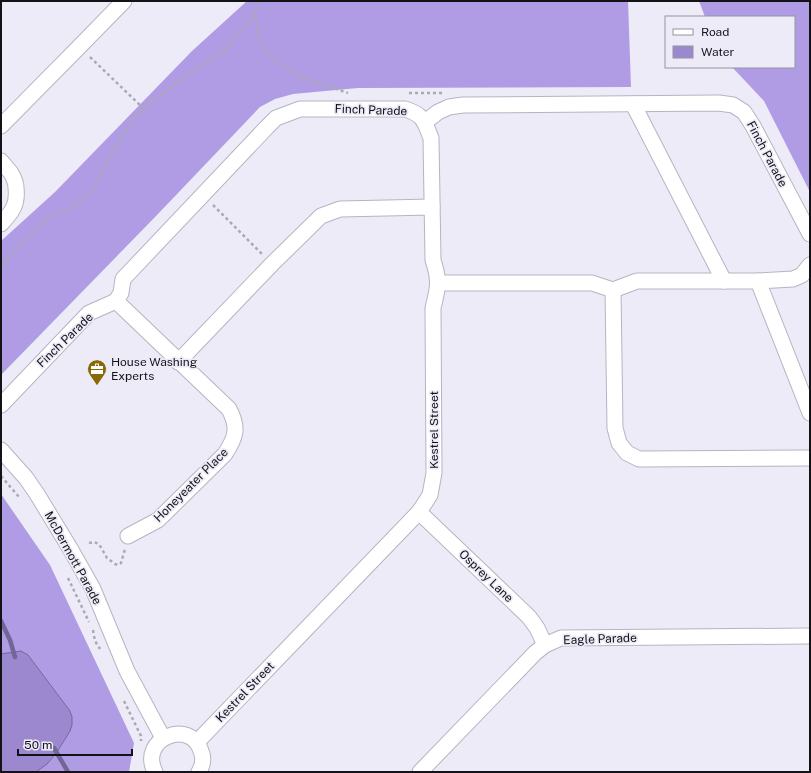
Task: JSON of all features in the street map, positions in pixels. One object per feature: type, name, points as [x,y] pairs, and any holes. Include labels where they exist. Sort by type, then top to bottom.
[{"type":"street","points":[[1,126],[124,1]]},
{"type":"street","name":"Finch Parade","points":[[1,405],[89,313],[116,301],[121,293],[123,279],[276,118],[300,109],[405,109],[416,112],[425,122],[438,112],[449,107],[463,105],[719,102],[734,105],[744,112],[753,126],[810,234]]},
{"type":"street","points":[[633,104],[724,281]]},
{"type":"street","name":"Kestrel Street","points":[[196,742],[419,512],[430,495],[434,473],[433,308],[438,284],[437,271],[432,260],[430,138],[425,122]]},
{"type":"street","points":[[1,161],[12,174],[16,182],[17,195],[16,206],[1,224]]},
{"type":"street","points":[[178,362],[272,264],[322,216],[340,209],[432,208]]},
{"type":"street","points":[[438,284],[592,283],[613,290],[637,281],[758,281],[793,279],[802,275],[810,265]]},
{"type":"street","points":[[758,281],[810,413]]},
{"type":"street","points":[[613,290],[615,428],[619,443],[627,453],[640,459],[810,458]]},
{"type":"street","name":"Honeyeater Place","points":[[116,301],[178,362],[229,409],[234,419],[235,431],[233,442],[225,454],[158,520],[128,536]]},
{"type":"street","name":"McDermott Parade","points":[[1,450],[26,478],[37,494],[93,589],[127,671],[163,738]]},
{"type":"street","name":"Osprey Lane","points":[[419,512],[529,617],[546,645]]},
{"type":"street","name":"Eagle Parade","points":[[420,772],[535,653],[546,645],[561,638],[810,636]]},
{"type":"street","points":[[154,772],[151,761],[154,748],[163,738],[177,734],[191,738],[201,749],[203,763],[199,772]]},
{"type":"path","points":[[1,268],[13,251],[50,217],[69,210],[94,189],[112,154],[131,123],[143,108],[192,72],[222,53],[256,14]]},
{"type":"path","points":[[80,47],[143,108]]},
{"type":"path","points":[[202,195],[272,264]]},
{"type":"path","points":[[1,476],[24,502]]},
{"type":"path","points":[[89,543],[94,542],[99,544],[107,558],[118,565],[121,563],[128,536]]},
{"type":"path","points":[[66,574],[89,623]]},
{"type":"path","points":[[92,630],[95,641],[101,650]]},
{"type":"path","points":[[124,700],[140,736],[141,742]]},
{"type":"shaded area","points":[[247,1],[628,1],[631,87],[358,88],[293,94],[275,99],[260,107],[1,375],[1,241],[55,192],[192,51]]},
{"type":"shaded area","points":[[699,1],[810,1],[810,192],[764,101],[733,68],[795,68],[795,16],[705,16]]},
{"type":"shaded area","points":[[1,494],[50,565],[134,743],[129,772],[36,772],[56,755],[70,731],[72,717],[70,711],[28,655],[21,651],[1,654]]},
{"type":"water","points":[[21,651],[28,655],[70,711],[72,725],[56,754],[47,764],[36,772],[1,772],[1,654]]},
{"type":"waterway","points":[[1,621],[10,640],[15,657]]},
{"type":"waterway","points":[[54,748],[68,772]]},
{"type":"place","name":"House Washing Experts","points":[[97,386]]}]
